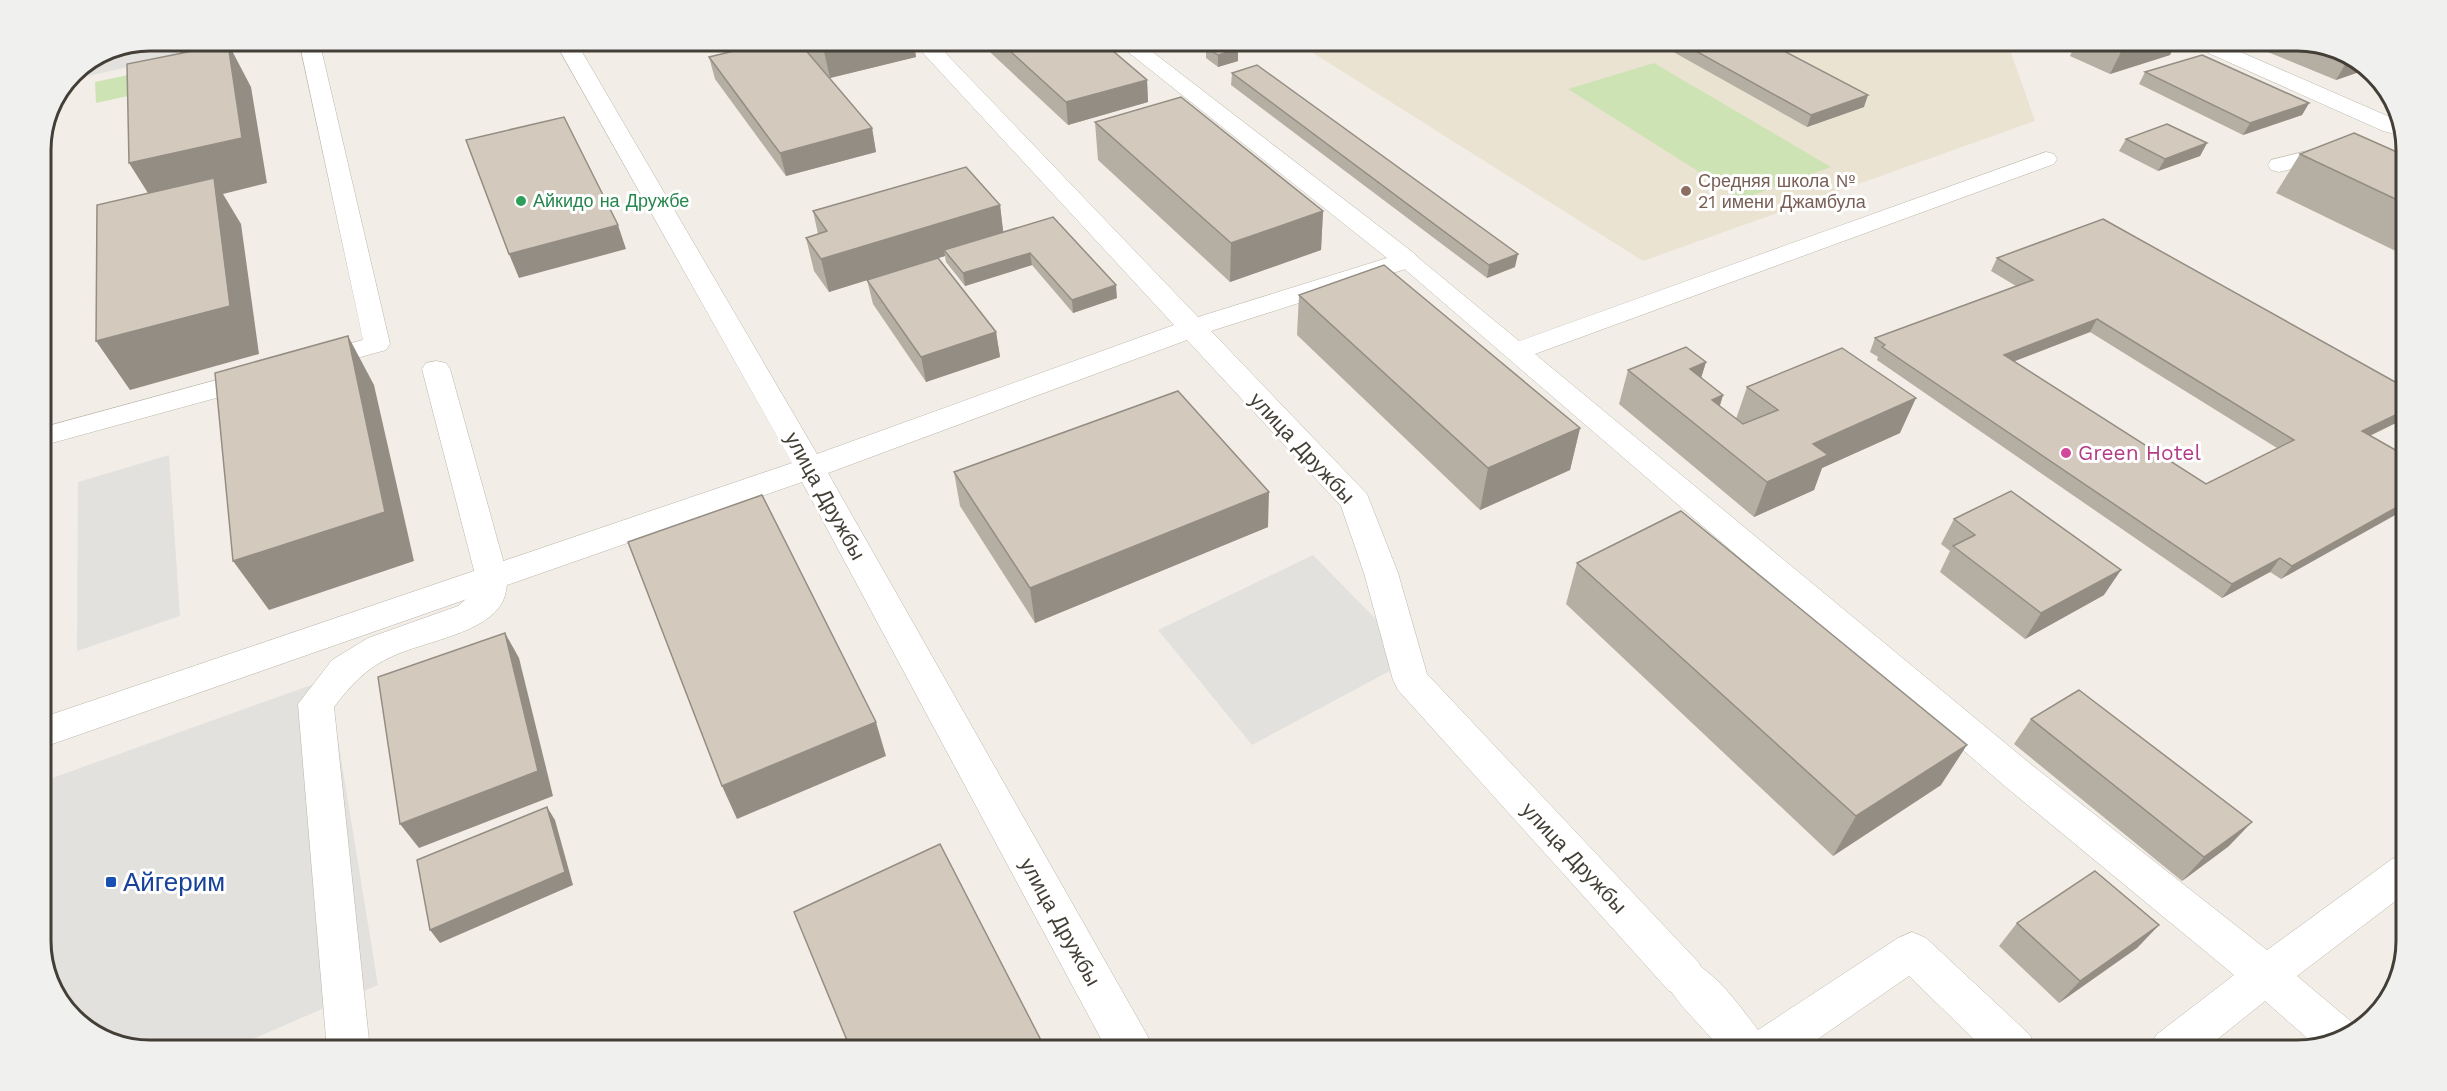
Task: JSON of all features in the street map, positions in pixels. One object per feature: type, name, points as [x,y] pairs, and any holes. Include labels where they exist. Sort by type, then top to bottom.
[{"type":"street","name":"улица Дружбы","points":[[570,51],[810,468],[1125,1040]]},
{"type":"street","name":"улица Дружбы","points":[[931,51],[1190,329],[1356,502],[1381,573],[1411,680],[1684,977]]},
{"type":"street","points":[[1137,51],[1406,260]]},
{"type":"street","points":[[51,730],[810,468],[1190,329],[1406,260]]},
{"type":"lane","points":[[51,434],[377,344],[311,51]]},
{"type":"lane","points":[[2221,51],[2391,122]]},
{"type":"lane","points":[[2279,165],[2349,154],[2392,126]]},
{"type":"lane","points":[[1515,352],[2046,159]]},
{"type":"lane","points":[[1406,260],[2020,777],[2266,975],[2333,1033]]},
{"type":"lane","points":[[347,1040],[316,704],[344,669],[380,647],[470,615],[488,598],[492,578],[436,369]]},
{"type":"lane","points":[[2184,1040],[2266,975],[2396,878]]},
{"type":"lane","points":[[1781,1040],[1912,951],[2005,1040]]},
{"type":"lane","points":[[1684,977],[1721,1015],[1740,1040]]},
{"type":"shaded area","points":[[178,51],[179,56],[88,76],[100,64],[118,56],[137,52]]},
{"type":"shaded area","name":"Средняя школа № 21 имени Джамбула","points":[[1310,51],[2010,51],[2035,121],[1643,261]]},
{"type":"shaded area","points":[[169,455],[180,616],[77,651],[78,482]]},
{"type":"shaded area","points":[[1313,555],[1414,658],[1252,745],[1158,630]]},
{"type":"shaded area","points":[[328,679],[378,985],[250,1040],[150,1040],[131,1038],[100,1027],[71,1001],[64,991],[53,960],[51,948],[51,778]]},
{"type":"green space","points":[[1654,63],[1831,167],[1742,199],[1568,89]]},
{"type":"green space","points":[[180,64],[183,84],[96,103],[95,82]]},
{"type":"building","points":[[193,51],[229,51],[242,138],[129,163],[127,64]]},
{"type":"building","points":[[734,51],[806,51],[872,128],[780,153],[709,57]]},
{"type":"building","points":[[1010,51],[1113,51],[1147,80],[1066,102]]},
{"type":"building","points":[[1212,51],[1231,51],[1218,55]]},
{"type":"building","points":[[1696,51],[1784,51],[1868,95],[1811,115]]},
{"type":"building","points":[[2202,55],[2309,103],[2250,123],[2145,72]]},
{"type":"building","points":[[1257,65],[1518,254],[1489,265],[1232,73]]},
{"type":"building","points":[[1181,97],[1323,211],[1231,243],[1095,122]]},
{"type":"building","points":[[564,117],[618,225],[509,254],[466,140]]},
{"type":"building","points":[[2167,124],[2207,143],[2165,159],[2126,139]]},
{"type":"building","points":[[2354,133],[2396,152],[2396,199],[2300,154]]},
{"type":"building","points":[[966,167],[1000,205],[821,259],[806,238],[827,231],[813,211]]},
{"type":"building","points":[[214,178],[230,306],[96,341],[97,205]]},
{"type":"building","points":[[1053,217],[1116,285],[1072,300],[1030,253],[963,273],[944,250]]},
{"type":"building","points":[[2103,219],[2396,382],[2396,415],[2362,431],[2396,450],[2396,508],[2292,566],[2280,558],[2232,584],[1882,347],[1885,345],[1875,338],[2033,280],[1997,258]],"holes":[[[2097,319],[2294,440],[2206,484],[2004,355]]]},
{"type":"building","points":[[938,258],[996,332],[921,357],[867,280]]},
{"type":"building","points":[[1384,265],[1580,428],[1488,468],[1299,295]]},
{"type":"building","points":[[348,336],[385,512],[233,561],[215,373]]},
{"type":"building","points":[[1686,347],[1706,362],[1690,369],[1723,395],[1712,400],[1743,424],[1778,410],[1747,387],[1842,348],[1916,398],[1813,444],[1828,455],[1767,482],[1628,370]]},
{"type":"building","points":[[1178,391],[1269,492],[1030,588],[954,472]]},
{"type":"building","points":[[2011,491],[2121,570],[2041,613],[1953,546],[1975,535],[1954,519]]},
{"type":"building","points":[[762,495],[876,722],[722,786],[628,542]]},
{"type":"building","points":[[1681,511],[1967,745],[1856,816],[1577,563]]},
{"type":"building","points":[[505,633],[538,771],[400,824],[378,677]]},
{"type":"building","points":[[2079,690],[2252,822],[2204,857],[2031,719]]},
{"type":"building","points":[[547,807],[565,872],[430,930],[417,860]]},
{"type":"building","points":[[940,844],[1041,1040],[847,1040],[794,912]]},
{"type":"building","points":[[2095,871],[2159,925],[2080,981],[2017,923]]},
{"type":"place","name":"Средняя школа № 21 имени Джамбула","points":[[1686,191]]},
{"type":"place","name":"Айкидо на Дружбе","points":[[521,201]]},
{"type":"place","name":"Green Hotel","points":[[2066,453]]},
{"type":"place","name":"Айгерим","points":[[111,882]]}]
